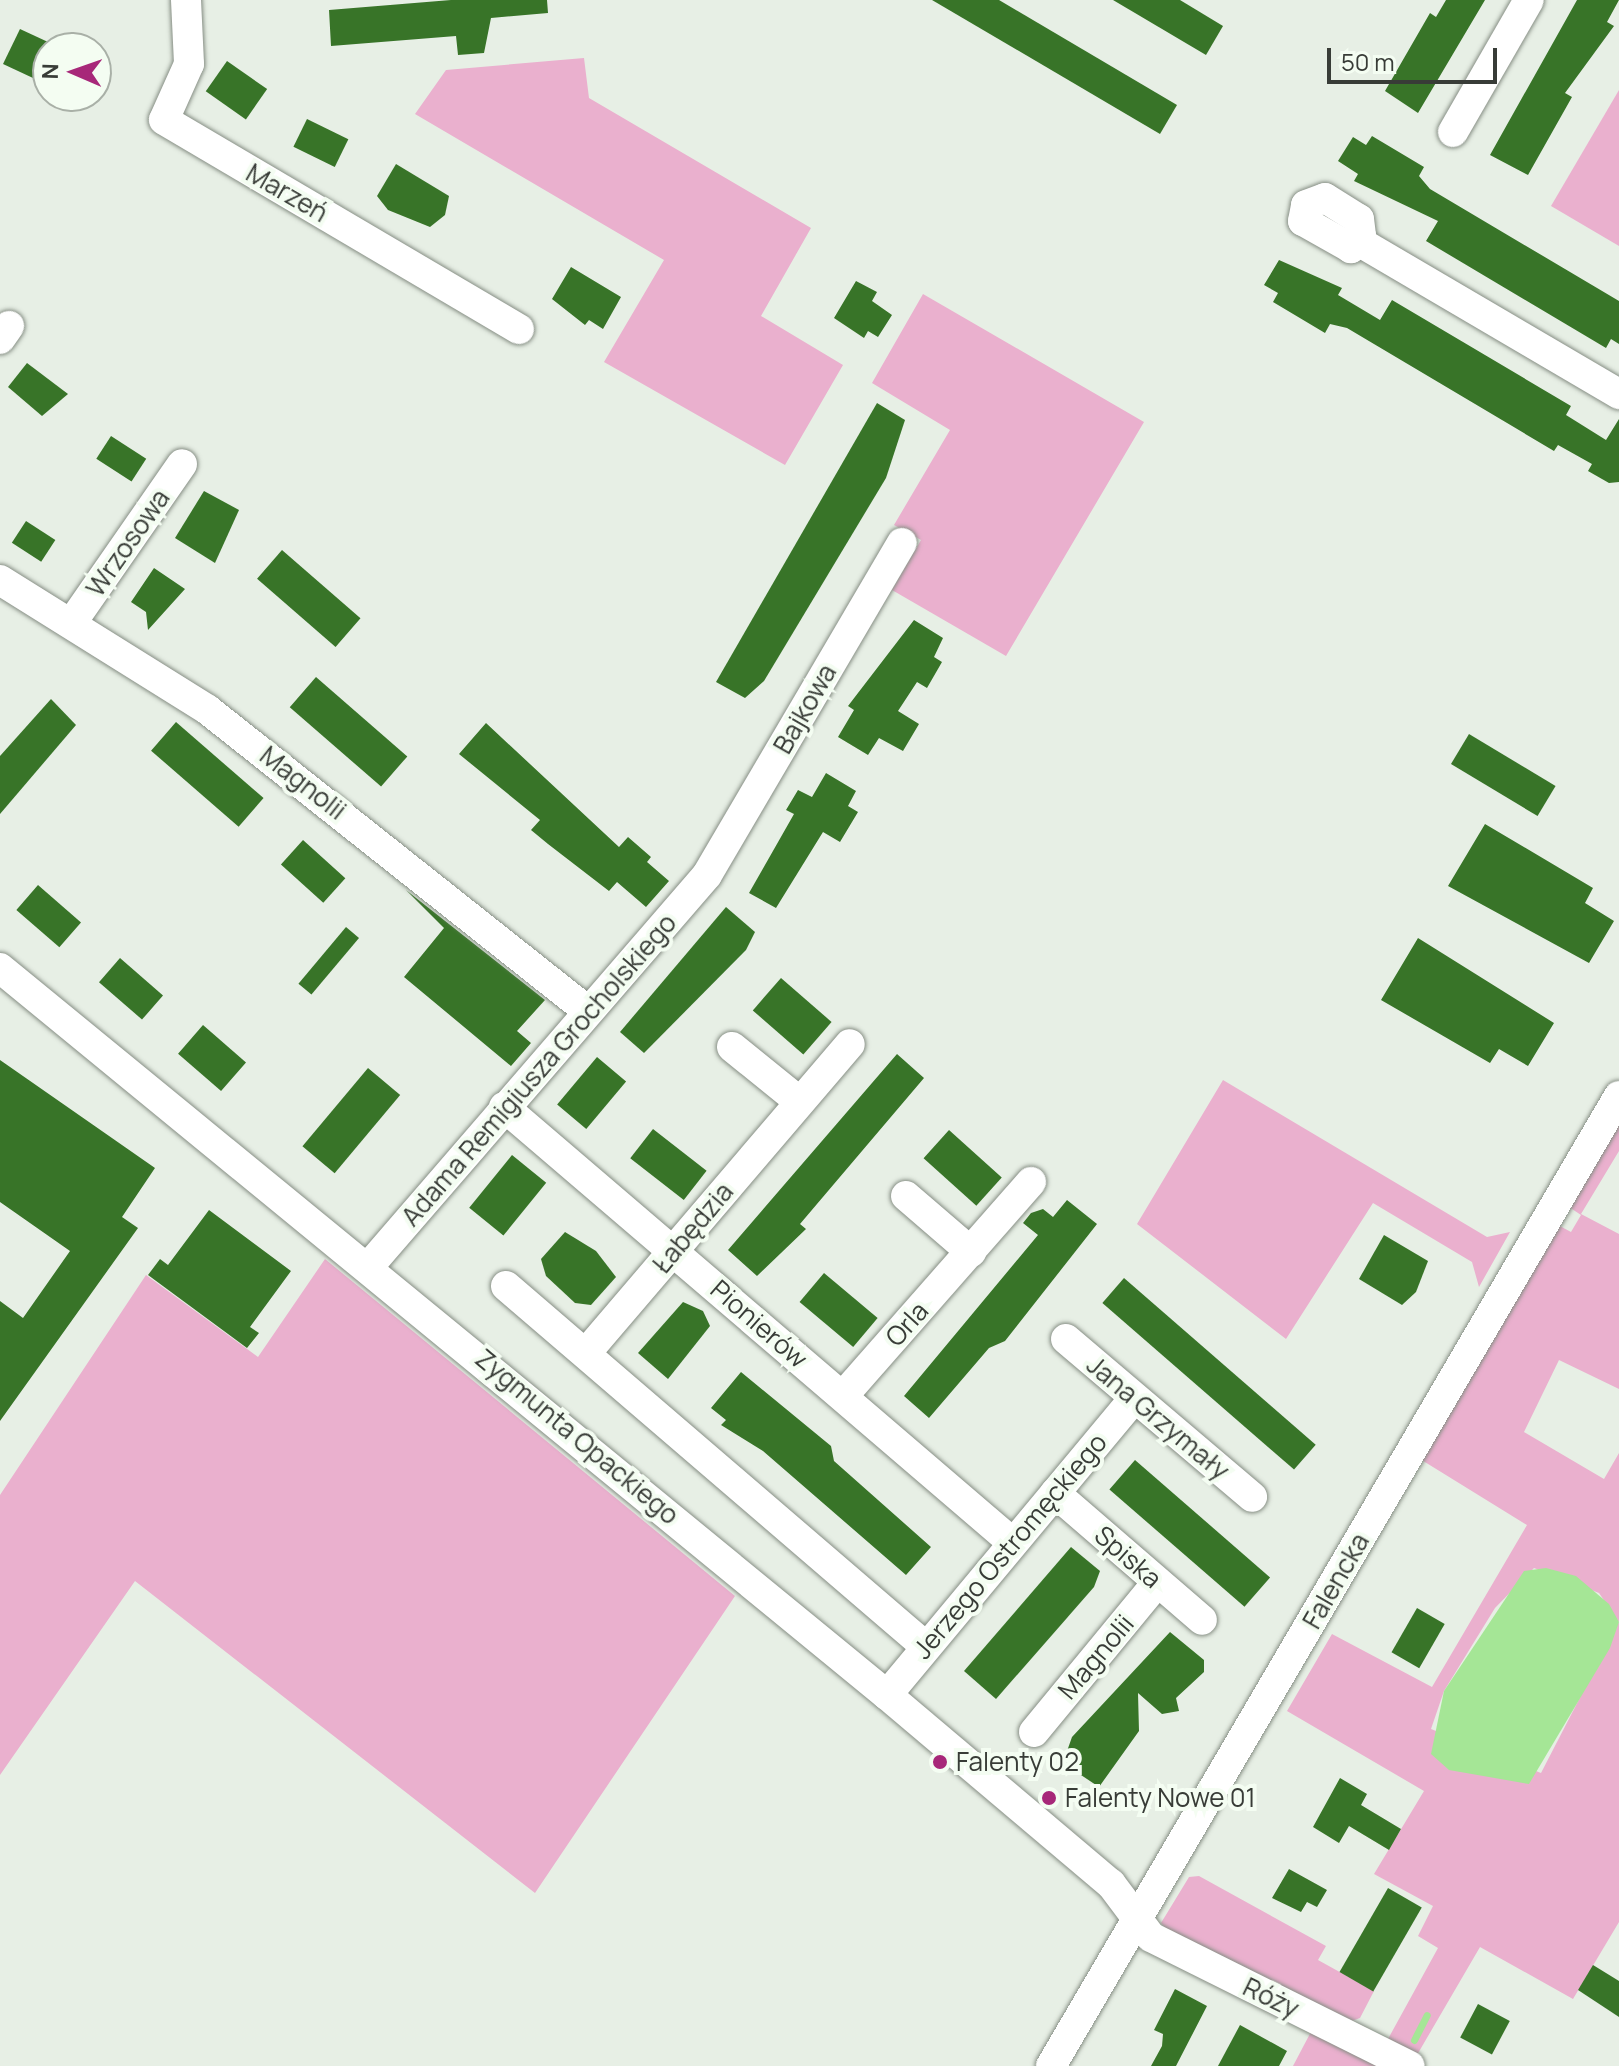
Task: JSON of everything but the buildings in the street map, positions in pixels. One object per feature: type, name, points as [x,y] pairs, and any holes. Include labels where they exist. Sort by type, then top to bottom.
[{"type":"street","name":"Marzeń","points":[[186,0],[189,64],[164,120],[519,329]]},
{"type":"street","points":[[1453,132],[1529,0]]},
{"type":"street","points":[[1358,241],[1619,394]]},
{"type":"street","name":"Wrzosowa","points":[[73,621],[182,464]]},
{"type":"street","name":"Bajkowa","points":[[707,875],[902,543]]},
{"type":"street","name":"Magnolii","points":[[0,580],[73,621],[208,710],[588,1011]]},
{"type":"street","name":"Adama Remigiusza Grocholskiego","points":[[370,1265],[707,875]]},
{"type":"street","name":"Zygmunta Opackiego","points":[[0,968],[370,1265],[887,1695],[1111,1884],[1136,1923]]},
{"type":"street","name":"Łabędzia","points":[[586,1353],[850,1044]]},
{"type":"street","points":[[732,1047],[800,1102]]},
{"type":"street","name":"Falencka","points":[[1051,2066],[1619,1096]]},
{"type":"street","name":"Pionierów","points":[[504,1107],[1013,1543]]},
{"type":"street","name":"Orla","points":[[843,1396],[1031,1182]]},
{"type":"street","points":[[906,1196],[971,1252]]},
{"type":"street","points":[[506,1286],[925,1646]]},
{"type":"street","name":"Jana Grzymały","points":[[1066,1339],[1252,1497]]},
{"type":"street","name":"Jerzego Ostromęckiego","points":[[887,1695],[1134,1399]]},
{"type":"street","name":"Spiska","points":[[1055,1493],[1202,1620]]},
{"type":"street","name":"Magnolii","points":[[1034,1732],[1157,1583]]},
{"type":"street","name":"Róży","points":[[1136,1923],[1162,1945],[1410,2066]]},
{"type":"shaded area","points":[[584,58],[589,98],[811,228],[761,316],[843,365],[785,465],[604,362],[664,260],[415,114],[446,70]]},
{"type":"shaded area","points":[[1619,90],[1619,246],[1551,206]]},
{"type":"shaded area","points":[[923,294],[1144,422],[1006,656],[892,590],[921,540],[894,525],[950,430],[872,383]]},
{"type":"shaded area","points":[[1223,1080],[1487,1237],[1510,1232],[1479,1287],[1472,1262],[1373,1203],[1286,1339],[1137,1224]]},
{"type":"shaded area","points":[[1619,1122],[1619,1151],[1581,1214],[1619,1234],[1619,1389],[1559,1360],[1524,1432],[1604,1479],[1619,1453],[1619,1622],[1619,1922],[1573,1999],[1480,1947],[1417,2055],[1388,2039],[1438,1948],[1418,1936],[1433,1906],[1374,1874],[1424,1791],[1287,1711],[1332,1634],[1432,1687],[1527,1525],[1420,1459],[1558,1225],[1571,1232],[1581,1215],[1569,1207]],"holes":[[[1534,1568],[1599,1593],[1619,1622],[1541,1773],[1431,1729],[1444,1691],[1495,1608]]]},
{"type":"shaded area","points":[[325,1259],[735,1596],[535,1893],[135,1581],[0,1775],[0,1495],[146,1275],[258,1357]]},
{"type":"shaded area","points":[[1546,1568],[1576,1576],[1609,1604],[1619,1622],[1610,1648],[1529,1784],[1449,1770],[1431,1754],[1444,1691],[1524,1571]]},
{"type":"shaded area","points":[[1199,1876],[1326,1946],[1318,1960],[1374,1991],[1360,2018],[1343,2024],[1166,1929],[1161,1923],[1189,1877]]},
{"type":"shaded area","points":[[1313,2028],[1386,2066],[1293,2066]]},
{"type":"waterway","points":[[1414,2040],[1427,2015]]},
{"type":"place","name":"Falenty 02","points":[[940,1762]]},
{"type":"place","name":"Falenty Nowe 01","points":[[1049,1798]]}]
